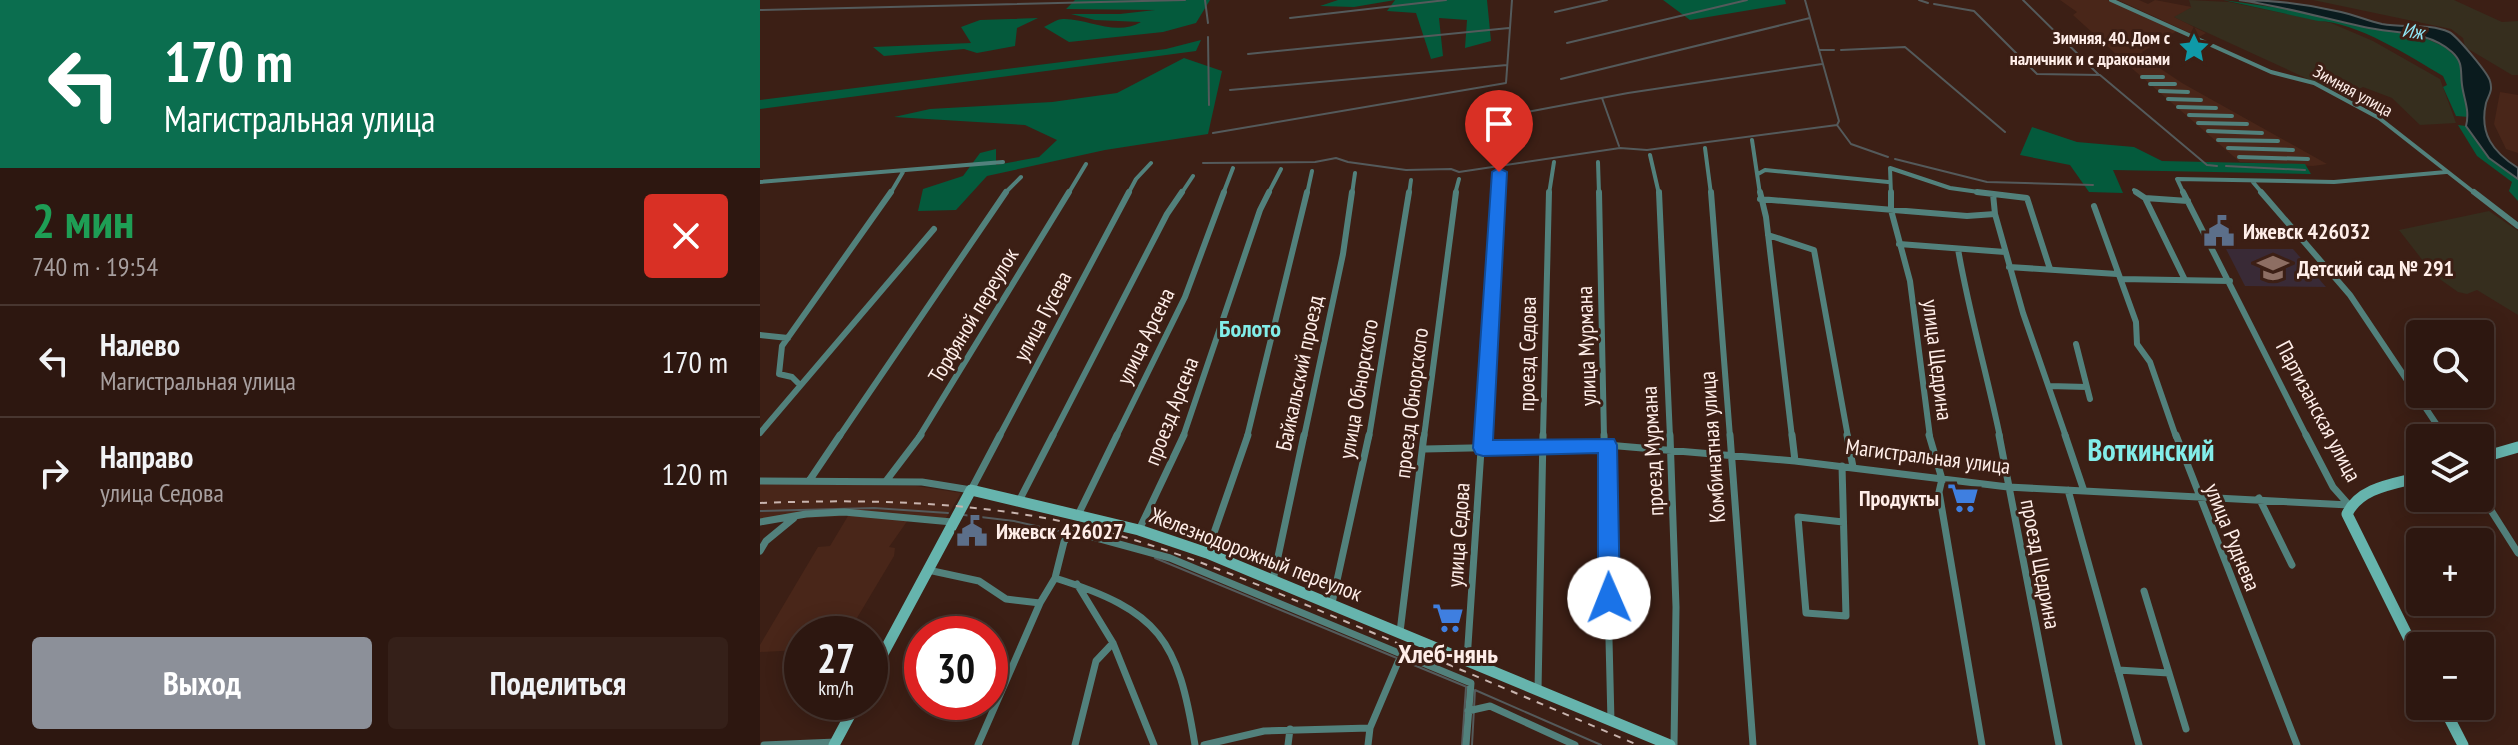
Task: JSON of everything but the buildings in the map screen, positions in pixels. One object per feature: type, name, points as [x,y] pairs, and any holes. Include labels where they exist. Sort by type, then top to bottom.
[{"type":"street","name":"Зимняя улица","points":[[2111,0],[2271,72],[2314,83],[2379,118],[2516,223]]},
{"type":"street","points":[[2142,77],[2163,77]]},
{"type":"street","points":[[2150,84],[2175,84]]},
{"type":"street","points":[[2160,91],[2188,92]]},
{"type":"street","points":[[2168,99],[2201,100]]},
{"type":"street","points":[[2178,107],[2216,108]]},
{"type":"street","points":[[2189,115],[2232,116]]},
{"type":"street","points":[[2198,123],[2247,124]]},
{"type":"street","points":[[2208,131],[2262,133]]},
{"type":"street","points":[[1752,140],[1758,174],[1756,186],[1768,235],[1795,461]]},
{"type":"street","points":[[2218,140],[2278,141]]},
{"type":"street","name":"Комбинатная улица","points":[[1705,148],[1713,206],[1753,745]]},
{"type":"street","points":[[2228,148],[2293,150]]},
{"type":"street","name":"проезд Мурмана","points":[[1650,155],[1659,192],[1671,452],[1677,649],[1672,745]]},
{"type":"street","points":[[2239,157],[2308,159]]},
{"type":"street","points":[[760,182],[1003,162]]},
{"type":"street","name":"проезд Седова","points":[[1538,690],[1548,197],[1554,162]]},
{"type":"street","name":"улица Мурмана","points":[[1598,162],[1607,445],[1611,721]]},
{"type":"street","name":"улица Гусева","points":[[971,490],[1136,179],[1151,163]]},
{"type":"street","name":"Торфяной переулок","points":[[886,481],[921,435],[1086,164]]},
{"type":"street","name":"улица Арсена","points":[[1078,515],[1185,297],[1233,168]]},
{"type":"street","name":"улица Щедрина","points":[[1982,745],[1939,492],[1942,479],[1931,448],[1910,281],[1891,210],[1890,168],[1931,183],[1993,194]]},
{"type":"street","name":"проезд Арсена","points":[[1139,530],[1187,429],[1260,210],[1281,169]]},
{"type":"street","points":[[1758,174],[1765,170],[1888,182]]},
{"type":"street","points":[[1207,553],[1246,442],[1312,171]]},
{"type":"street","points":[[799,384],[792,377],[779,374],[778,365],[788,338],[808,314],[903,172]]},
{"type":"street","name":"улица Седова","points":[[1467,660],[1499,172]]},
{"type":"street","points":[[2252,181],[2334,182],[2446,172]]},
{"type":"street","name":"Байкальский проезд","points":[[1273,580],[1343,254],[1355,173]]},
{"type":"street","points":[[1019,501],[1167,214],[1193,176]]},
{"type":"street","points":[[809,481],[1010,185],[1021,177]]},
{"type":"street","name":"проезд Обнорского","points":[[1400,632],[1453,203],[1459,179]]},
{"type":"street","name":"Партизанская улица","points":[[2252,181],[2177,179],[2333,487],[2349,505],[2347,514],[2406,633]]},
{"type":"street","name":"улица Обнорского","points":[[1332,603],[1366,454],[1411,180]]},
{"type":"street","points":[[2252,181],[2357,305],[2436,424]]},
{"type":"street","points":[[2134,190],[2145,198],[2185,280]]},
{"type":"street","points":[[2050,269],[2027,198],[1993,194],[2009,267],[2084,491]]},
{"type":"street","points":[[2145,198],[2188,201]]},
{"type":"street","points":[[1760,199],[1967,216],[1995,214]]},
{"type":"street","name":"улица Руднева","points":[[2094,206],[2136,322],[2137,344],[2150,362],[2197,496],[2297,745]]},
{"type":"street","points":[[760,433],[934,229]]},
{"type":"street","points":[[1768,235],[1814,250],[1853,467]]},
{"type":"street","points":[[1899,244],[2005,252]]},
{"type":"street","name":"проезд Щедрина","points":[[1958,249],[1968,307],[1989,383],[2059,745]]},
{"type":"street","points":[[2009,267],[2119,277],[2230,281]]},
{"type":"street","points":[[760,335],[788,338]]},
{"type":"street","points":[[2076,344],[2090,399]]},
{"type":"street","points":[[2049,386],[2087,387]]},
{"type":"street","name":"Магистральная улица","points":[[1425,449],[1607,445],[1731,454],[2008,487],[2349,505],[2358,497],[2406,482]]},
{"type":"street","points":[[2494,454],[2518,447]]},
{"type":"street","points":[[1842,466],[1846,616],[1806,613],[1798,517],[1843,522]]},
{"type":"street","name":"Железнодорожный переулок","points":[[760,481],[922,482],[971,490],[1139,530],[1207,553],[1332,603],[1672,745]]},
{"type":"street","points":[[888,644],[971,490]]},
{"type":"street","points":[[2068,490],[2139,745]]},
{"type":"street","points":[[2259,498],[2292,565]]},
{"type":"street","points":[[760,522],[844,512],[952,522]]},
{"type":"street","points":[[2492,512],[2518,553]]},
{"type":"street","points":[[760,551],[766,541],[797,516]]},
{"type":"street","points":[[978,745],[1040,603],[1055,578],[1064,542],[1071,531],[1170,558],[1471,683],[1466,745]]},
{"type":"street","points":[[927,570],[976,578],[1006,599],[1040,603]]},
{"type":"street","points":[[1055,578],[1100,593],[1140,618],[1172,651],[1186,690],[1195,745]]},
{"type":"street","points":[[1077,584],[1113,643],[1154,745]]},
{"type":"street","points":[[2144,591],[2186,729]]},
{"type":"street","points":[[1075,745],[1096,661],[1113,643]]},
{"type":"street","points":[[1368,745],[1370,728],[1398,662]]},
{"type":"street","points":[[2118,670],[2169,673]]},
{"type":"street","points":[[1468,711],[1490,706],[1575,745]]},
{"type":"street","points":[[764,745],[835,743],[847,720]]},
{"type":"street","points":[[2450,720],[2463,745]]},
{"type":"street","points":[[1204,745],[1228,736],[1290,729],[1370,728]]},
{"type":"street","points":[[1288,745],[1290,729]]},
{"type":"shaded area","points":[[2060,0],[2108,0],[2177,31],[2142,52],[2148,57],[2146,59],[2182,83],[2327,164],[2240,162],[2128,65],[2073,15],[2077,12]]},
{"type":"shaded area","points":[[2118,0],[2139,0],[2148,4],[2155,0],[2192,7],[2174,17],[2206,33],[2199,37]]},
{"type":"shaded area","points":[[2189,0],[2229,2],[2331,23],[2373,41],[2440,79],[2456,123],[2420,125],[2392,98],[2363,87],[2345,96],[2173,17],[2191,7]]},
{"type":"shaded area","points":[[2313,0],[2454,0],[2502,22],[2518,21],[2518,75],[2512,75],[2465,47],[2463,38],[2451,29]]},
{"type":"shaded area","points":[[2500,92],[2518,95],[2518,153],[2506,149],[2494,124]]},
{"type":"shaded area","points":[[2489,211],[2518,231],[2518,315],[2477,290],[2467,294],[2458,292],[2434,275],[2399,230]]},
{"type":"shaded area","name":"Детский сад № 291","points":[[2226,249],[2293,249],[2326,287],[2245,286]]},
{"type":"shaded area","points":[[760,483],[916,486],[961,493],[945,520],[908,520],[889,547],[895,548],[894,556],[858,616],[784,616],[784,651],[760,652],[760,645],[818,547],[830,546],[848,516],[760,520]]},
{"type":"green space","points":[[1075,0],[1210,0],[1196,23],[1163,32],[1069,42],[1044,27],[1063,19],[1072,19],[1122,28],[1141,22],[1095,20],[1071,14],[1155,10],[1066,9]]},
{"type":"green space","points":[[1338,0],[1395,0],[1354,7],[1320,6]]},
{"type":"green space","points":[[1395,0],[1487,0],[1491,41],[1465,48],[1467,20],[1439,18],[1443,56],[1431,59],[1416,13],[1387,11]]},
{"type":"green space","points":[[1663,0],[1785,0],[1786,4],[1690,20]]},
{"type":"green space","points":[[2223,0],[2307,12],[2365,27],[2416,34],[2445,47],[2459,60],[2469,117],[2456,116],[2443,87],[2447,85],[2443,76],[2382,41],[2349,27]]},
{"type":"green space","points":[[1038,18],[1017,28],[1015,46],[977,53],[964,49],[884,56],[873,47],[971,43],[961,27],[980,20]]},
{"type":"green space","points":[[1201,40],[1196,51],[760,109],[760,100],[1166,49]]},
{"type":"green space","points":[[1184,58],[1222,71],[1208,134],[1105,150],[987,176],[956,210],[918,211],[923,189],[963,176],[980,153],[996,149],[996,165],[1039,157],[1057,140],[1025,125],[894,117],[930,109],[1052,102],[1117,93]]},
{"type":"green space","points":[[2458,125],[2466,126],[2489,158],[2518,179],[2518,201],[2509,191],[2512,182],[2477,156]]},
{"type":"green space","points":[[2032,127],[2077,142],[2134,147],[2162,161],[2305,164],[2311,174],[2113,170],[2123,193],[2089,192],[2070,165],[2020,155]]},
{"type":"water","name":"Иж","points":[[2239,0],[2303,5],[2382,24],[2449,32],[2484,70],[2490,81],[2491,90],[2484,114],[2486,133],[2495,149],[2518,168],[2518,179],[2489,158],[2466,126],[2467,110],[2460,64],[2456,56],[2442,45],[2421,36]]},
{"type":"waterway","points":[[760,10],[1185,0]]},
{"type":"waterway","points":[[1205,0],[1208,23]]},
{"type":"waterway","points":[[1290,18],[1446,0]]},
{"type":"waterway","points":[[1213,133],[1506,83],[1512,0]]},
{"type":"waterway","points":[[1555,12],[1607,0]]},
{"type":"waterway","points":[[1567,43],[1747,0]]},
{"type":"waterway","points":[[1805,0],[1819,50]]},
{"type":"waterway","points":[[1919,0],[1928,3]]},
{"type":"waterway","points":[[2023,0],[2099,75]]},
{"type":"waterway","points":[[1934,4],[1974,11],[2037,74],[2099,75]]},
{"type":"waterway","points":[[1561,79],[1810,18]]},
{"type":"waterway","points":[[1248,54],[1509,28]]},
{"type":"waterway","points":[[1208,37],[1209,105]]},
{"type":"waterway","points":[[1841,50],[1905,47],[2005,132]]},
{"type":"waterway","points":[[1819,50],[1834,50]]},
{"type":"waterway","points":[[1819,50],[1839,121],[1837,125]]},
{"type":"waterway","points":[[1527,112],[1628,93],[1822,64]]},
{"type":"waterway","points":[[1230,90],[1507,65]]},
{"type":"waterway","points":[[2099,75],[2207,165],[2217,166]]},
{"type":"waterway","points":[[1602,98],[1619,146]]},
{"type":"waterway","points":[[1203,163],[1315,162],[1336,158],[1406,170],[1451,169],[1459,172],[1620,148],[1647,150],[1837,125]]},
{"type":"waterway","points":[[1837,125],[1851,144],[1888,157]]},
{"type":"waterway","points":[[1895,159],[1987,182],[2093,185]]},
{"type":"waterway","points":[[2226,166],[2305,170]]},
{"type":"waterway","points":[[760,511],[874,508],[948,513]]},
{"type":"waterway","points":[[964,515],[1014,521],[1067,533]]},
{"type":"waterway","points":[[1155,558],[1467,687]]},
{"type":"waterway","points":[[1462,745],[1466,687]]},
{"type":"waterway","points":[[1472,745],[1475,690],[1601,745]]},
{"type":"railway","points":[[760,503],[839,501],[957,506],[1035,516],[1109,533],[1243,579],[1638,745]]},
{"type":"place","name":"Зимняя, 40. Дом с наличник и с драконами","points":[[2194,48]]},
{"type":"place","name":"Ижевск 426032","points":[[2219,231]]},
{"type":"place","name":"Детский сад № 291","points":[[2273,268]]},
{"type":"place","name":"Продукты","points":[[1963,498]]},
{"type":"place","name":"Ижевск 426027","points":[[972,531]]},
{"type":"place","name":"Хлеб-нянь","points":[[1448,618]]},
{"type":"district","name":"Болото","points":[[1250,329]]},
{"type":"district","name":"Воткинский","points":[[2151,451]]},
{"type":"route","points":[[1499,172],[1483,448],[1607,445],[1609,598]]}]
